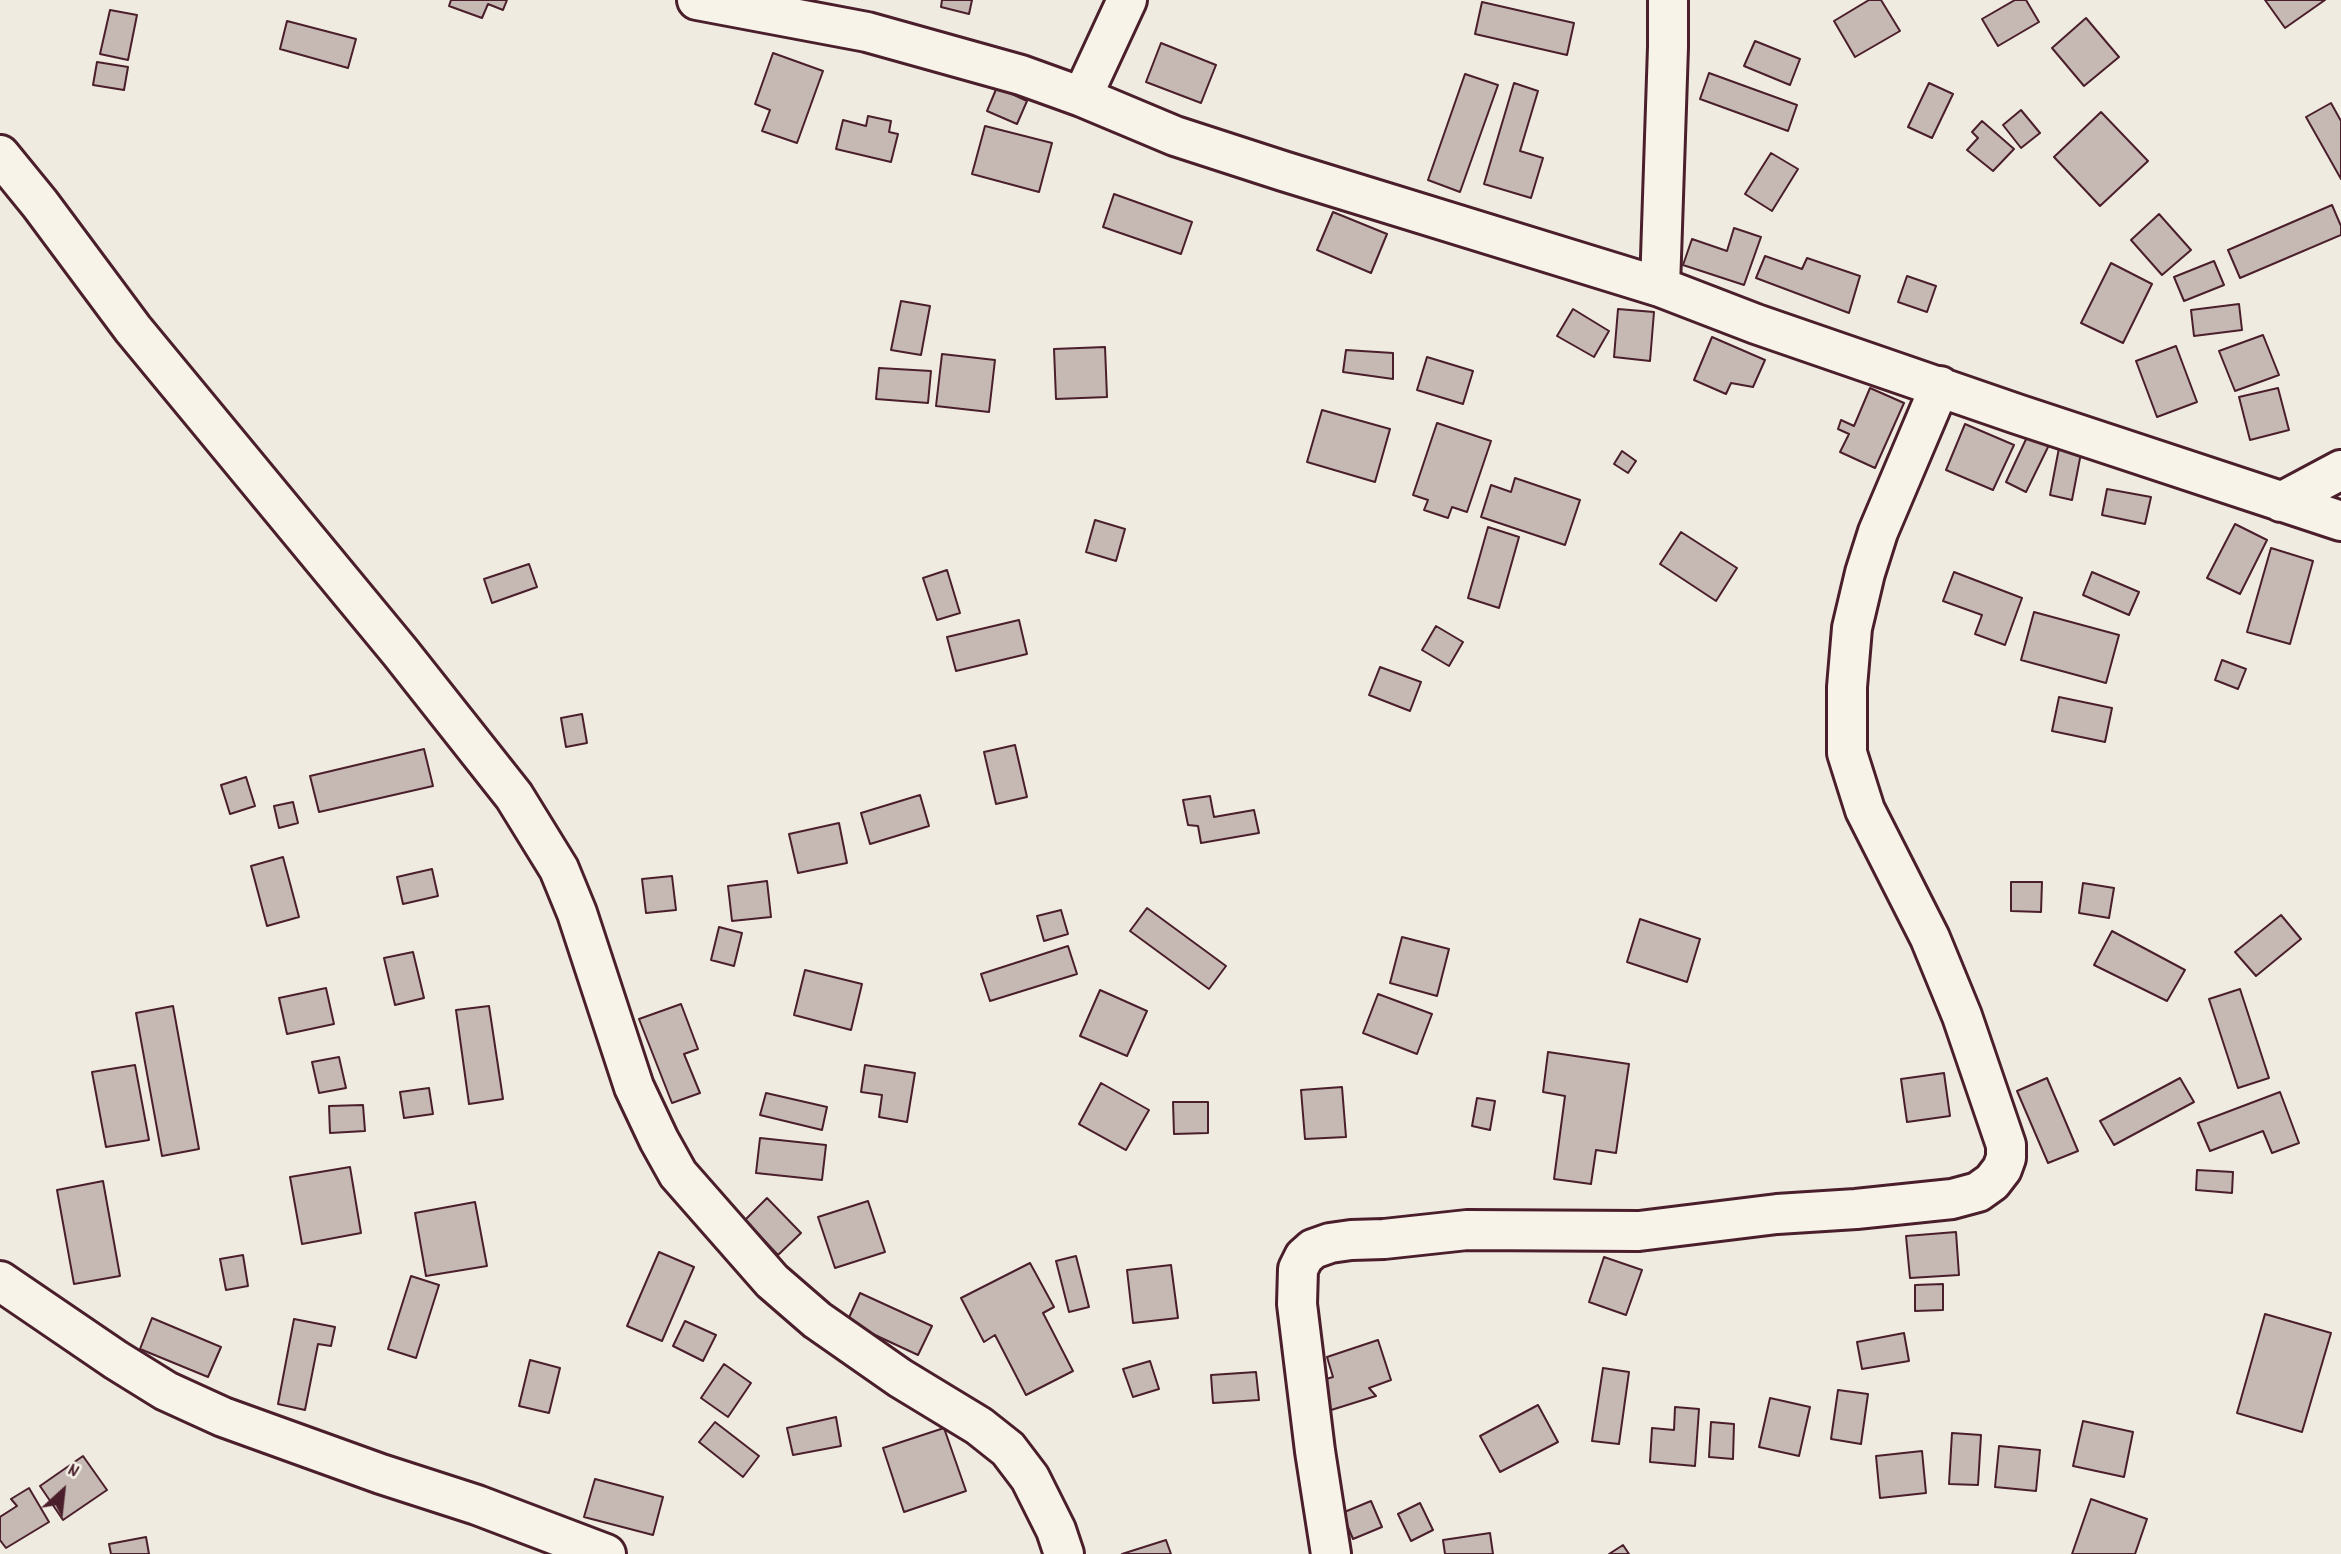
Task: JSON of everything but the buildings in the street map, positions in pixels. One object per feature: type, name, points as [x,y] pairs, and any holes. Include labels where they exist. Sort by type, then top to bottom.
[{"type":"street","points":[[697,0],[867,32],[957,55],[1082,97],[1175,135],[1660,287],[1756,324],[2341,521]]},
{"type":"street","points":[[1082,97],[1127,0]]},
{"type":"street","points":[[1660,287],[1668,0]]},
{"type":"street","points":[[0,155],[133,329],[400,652],[514,796],[559,869],[577,913],[634,1087],[678,1174],[772,1281],[817,1320],[900,1378],[979,1426],[1008,1449],[1030,1478],[1056,1530],[1064,1554]]},
{"type":"street","points":[[1331,1554],[1297,1304],[1298,1269],[1304,1256],[1313,1249],[1351,1240],[1467,1230],[1639,1231],[1777,1214],[1919,1203],[1952,1199],[1978,1192],[2002,1170],[2006,1145],[1962,1016],[1930,938],[1866,810],[1847,753],[1847,687],[1852,628],[1878,532],[1940,386]]},
{"type":"street","points":[[2281,502],[2341,470]]},
{"type":"street","points":[[0,1281],[156,1385],[223,1417],[381,1474],[477,1505],[606,1554]]}]
